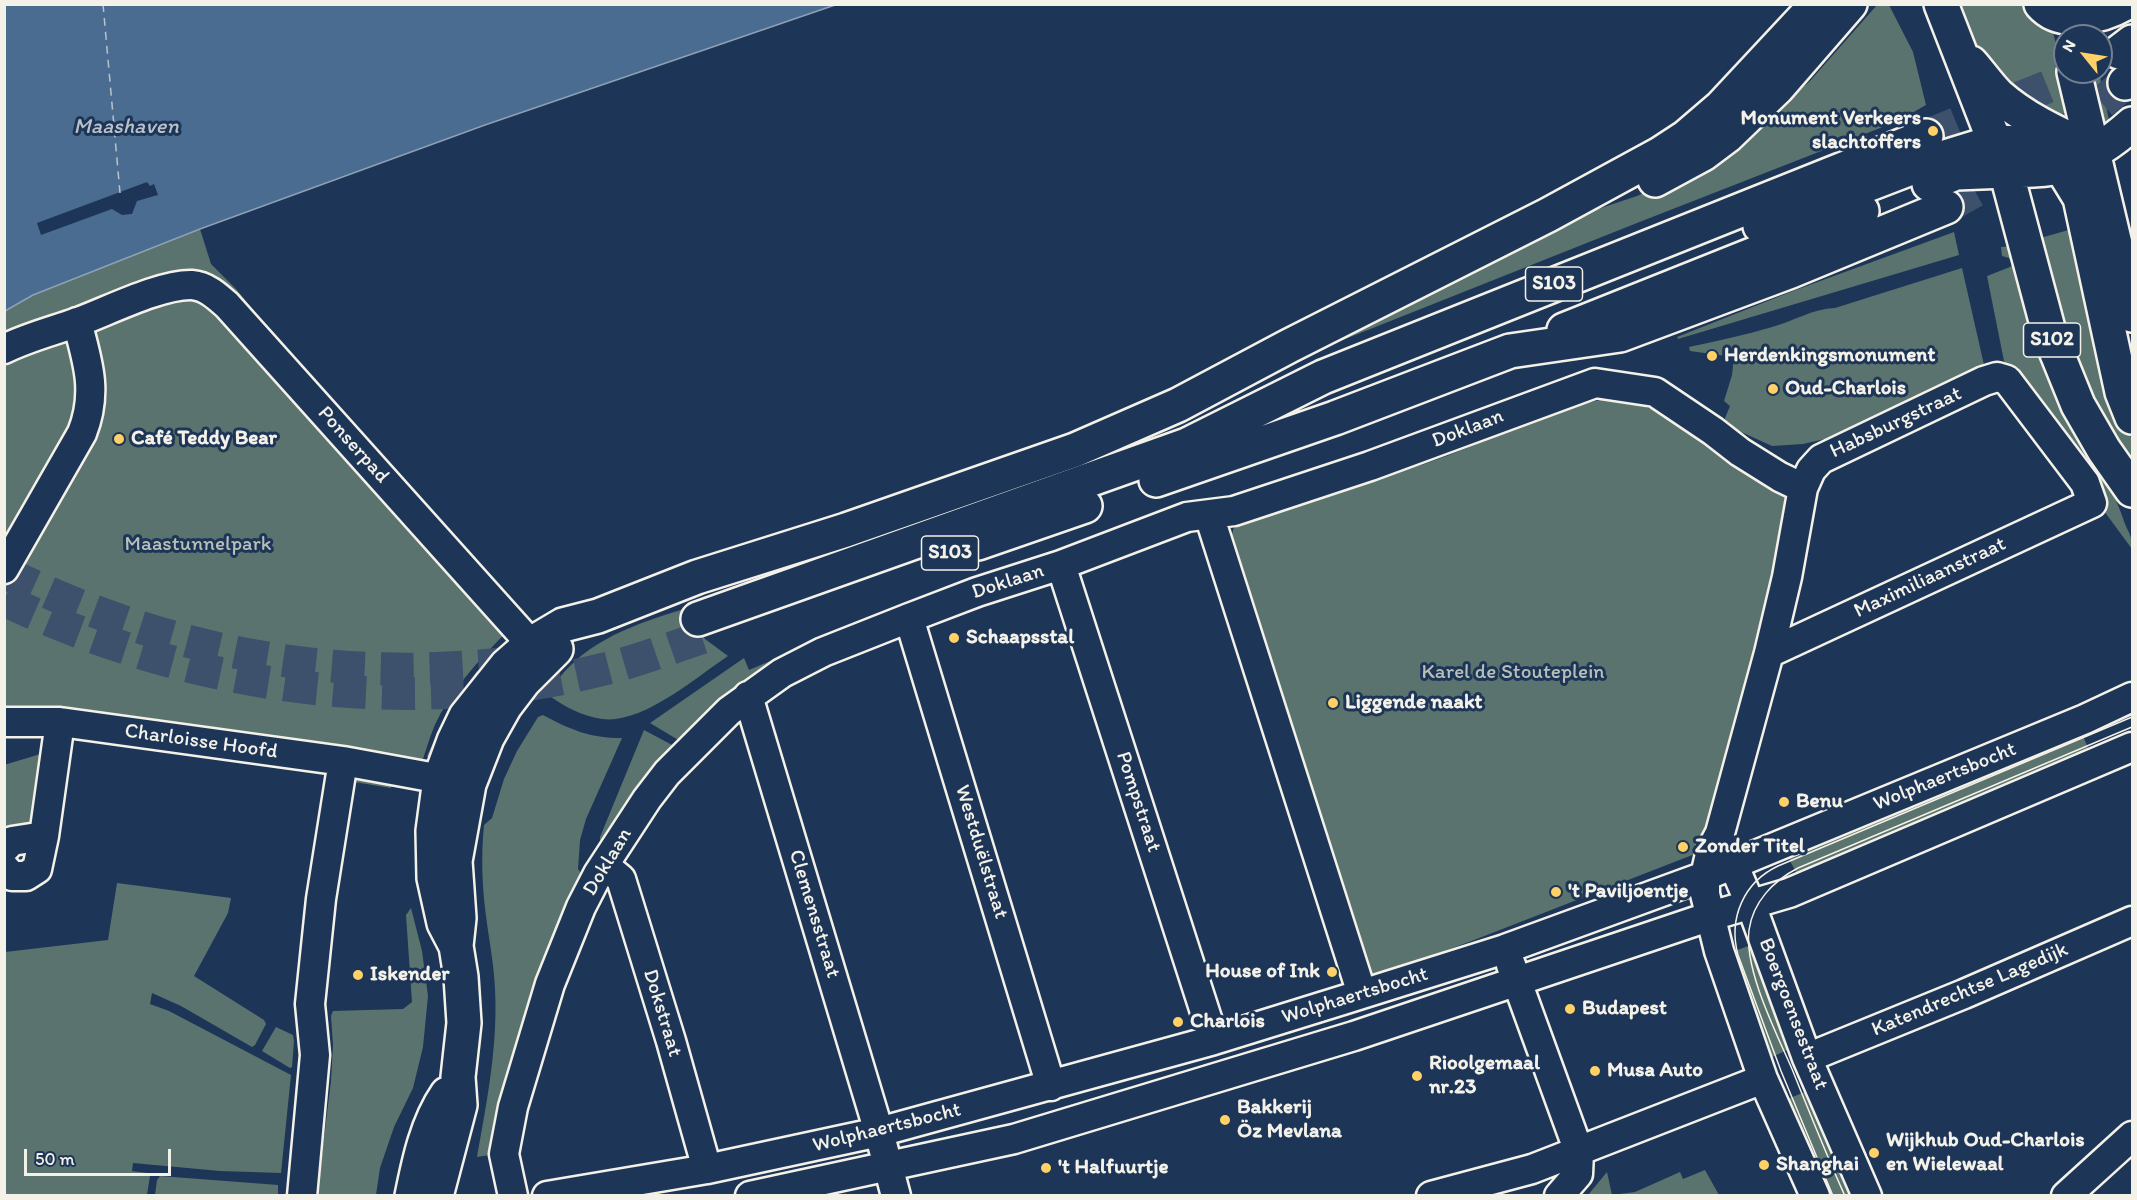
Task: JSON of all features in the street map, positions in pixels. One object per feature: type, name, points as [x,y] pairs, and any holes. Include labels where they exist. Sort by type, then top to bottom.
[{"type":"main road","points":[[454,782],[443,766],[466,716],[506,666],[531,644],[563,625],[597,616],[697,577],[856,526],[1118,432],[1178,405],[1548,215],[1660,154],[1721,107],[1816,4]]},
{"type":"main road","points":[[1548,215],[1638,188],[1703,154],[1727,136],[1778,87],[1851,4]]},
{"type":"main road","name":"S102","points":[[1941,4],[2000,156],[2050,336],[2078,405],[2104,450],[2133,490]]},
{"type":"main road","points":[[2055,16],[2088,16],[2124,4]]},
{"type":"main road","points":[[1957,47],[1997,93],[2021,113],[2095,151]]},
{"type":"main road","points":[[2077,84],[2133,315]]},
{"type":"main road","points":[[2061,167],[2095,151],[2133,124]]},
{"type":"main road","name":"S103","points":[[1926,136],[1323,376],[1187,445],[701,628],[1024,528],[1335,418],[1510,351],[1620,335],[1791,271],[1946,207]]},
{"type":"main road","points":[[1510,351],[2000,156],[2023,143],[2043,150],[2061,167],[2080,198],[2122,392],[2133,417]]},
{"type":"main road","points":[[1187,445],[1369,381],[1623,279],[1916,166],[2000,156]]},
{"type":"main road","points":[[436,1196],[460,1105],[458,1077],[464,1023],[456,946],[444,923],[434,878],[432,831],[454,782],[487,738],[505,706],[524,681],[563,642],[597,616]]},
{"type":"main road","points":[[412,1196],[418,1162],[439,1105],[458,1077]]},
{"type":"street","name":"Ponserpad","points":[[77,322],[154,283],[191,285],[210,291],[227,305],[531,644]]},
{"type":"street","points":[[4,349],[34,335],[77,322],[89,370],[92,398],[82,433],[4,569]]},
{"type":"street","name":"Habsburgstraat","points":[[1803,488],[1811,470],[1821,459],[1984,381],[2003,377],[2010,382],[2085,483],[2092,503]]},
{"type":"street","name":"Doklaan","points":[[513,1196],[504,1154],[522,1075],[550,984],[581,907],[604,865],[647,799],[667,773],[711,728],[748,696],[782,673],[823,652],[909,618],[977,592],[1061,565],[1187,517],[1234,511],[1370,466],[1595,383],[1655,392],[1740,452],[1780,477],[1803,488]]},
{"type":"street","points":[[1803,488],[1787,577],[1769,653],[1720,833],[1711,850],[1705,876],[1705,894],[1719,951],[1763,1079],[1815,1196]]},
{"type":"street","name":"Maximiliaanstraat","points":[[1769,653],[2092,503]]},
{"type":"street","points":[[1209,515],[1362,994]]},
{"type":"street","name":"Pompstraat","points":[[1061,565],[1214,1040]]},
{"type":"street","name":"Westduëlstraat","points":[[909,618],[1051,1086]]},
{"type":"street","name":"Clemensstraat","points":[[748,696],[879,1132],[887,1167]]},
{"type":"street","name":"Wolphaertsbocht","points":[[547,1196],[708,1169],[879,1132],[1214,1040],[1362,994],[1505,949],[1705,876],[2133,697]]},
{"type":"street","name":"Charloisse Hoofd","points":[[4,722],[60,722],[343,761],[454,782]]},
{"type":"street","points":[[4,867],[12,876],[26,876],[37,869],[44,836],[60,722]]},
{"type":"street","name":"Wolphaertsbocht","points":[[750,1196],[1026,1136],[1354,1036],[1711,916],[1788,893],[2133,747]]},
{"type":"street","points":[[302,1196],[315,1055],[310,1004],[321,899],[343,761]]},
{"type":"street","name":"Boergoensestraat","points":[[1720,833],[1750,904],[1807,1058],[1867,1196]]},
{"type":"street","points":[[4,849],[12,841],[44,836]]},
{"type":"street","name":"Dokstraat","points":[[604,865],[621,879],[708,1169]]},
{"type":"street","name":"Katendrechtse Lagedijk","points":[[1807,1058],[2131,925]]},
{"type":"street","points":[[1505,949],[1579,1152],[1578,1174],[1559,1196]]},
{"type":"street","points":[[1431,1196],[1532,1169],[1763,1079]]},
{"type":"street","points":[[2066,1196],[2133,1136]]},
{"type":"street","points":[[887,1167],[896,1196]]},
{"type":"green space","points":[[1877,5],[1889,5],[1913,52],[1926,105],[1898,121],[1310,353],[1574,217],[1637,196],[1701,167],[1747,136],[1810,81]]},
{"type":"green space","points":[[1956,5],[2025,5],[2027,14],[2052,29],[2053,84],[2067,84],[2077,120],[2057,124],[1983,63]]},
{"type":"green space","points":[[2089,84],[2101,84],[2110,125],[2102,129]]},
{"type":"green space","name":"Maastunnelpark","points":[[200,229],[211,264],[237,290],[514,625],[459,685],[441,713],[418,775],[5,722],[5,311],[33,295]]},
{"type":"green space","points":[[2072,229],[2115,409],[2132,439],[2132,459],[2108,430],[2072,358],[2037,239]]},
{"type":"green space","points":[[1954,232],[1959,255],[1678,339],[1677,337],[1793,291]]},
{"type":"green space","points":[[2014,246],[2105,478],[2130,535],[2132,549],[2004,361],[1987,276],[2013,265],[2009,258],[2002,256],[2001,247]]},
{"type":"green space","points":[[1962,268],[1984,365],[1825,439],[1803,444],[1772,446],[1726,425],[1725,418],[1730,406],[1724,401],[1732,375],[1734,357],[1690,351],[1689,347],[1772,327],[1811,313],[1835,308]]},
{"type":"green space","name":"Karel de Stouteplein","points":[[1606,399],[1635,403],[1659,412],[1751,474],[1791,492],[1751,686],[1745,685],[1700,852],[1469,942],[1374,976],[1368,965],[1232,534],[1235,524],[1370,477],[1391,474],[1424,464],[1537,419]]},
{"type":"green space","points":[[703,603],[701,634],[728,656],[668,698],[634,714],[618,719],[602,719],[573,710],[548,695],[559,678],[581,656],[613,635]]},
{"type":"green space","points":[[791,652],[749,680],[680,741],[650,723],[744,658],[749,670]]},
{"type":"green space","points":[[477,671],[487,678],[436,752],[429,758],[427,756],[444,723]]},
{"type":"green space","points":[[543,715],[581,732],[600,737],[622,738],[586,819],[580,840],[578,869],[587,882],[496,1154],[477,1157],[491,1073],[495,1031],[494,970],[483,882],[484,825],[492,818],[504,779],[517,751],[538,717]]},
{"type":"green space","points":[[644,730],[674,746],[600,848],[600,837]]},
{"type":"green space","points":[[2083,736],[2090,753],[1797,874],[1789,859],[2075,737]]},
{"type":"green space","points":[[47,752],[39,825],[4,840],[4,765]]},
{"type":"green space","points":[[369,776],[391,778],[391,788],[354,782]]},
{"type":"green space","points":[[117,883],[231,898],[228,913],[194,976],[264,1020],[266,1024],[255,1045],[252,1047],[181,1006],[152,993],[150,1004],[169,1011],[291,1075],[281,1173],[220,1171],[133,1163],[132,1171],[147,1173],[150,1176],[147,1195],[5,1195],[5,952],[108,940]]},
{"type":"green space","points":[[411,908],[422,951],[428,996],[423,1047],[413,1088],[394,1127],[380,1168],[376,1195],[317,1195],[331,1081],[333,1045],[331,1016],[333,1011],[403,1009],[412,1002],[406,915]]},
{"type":"green space","points":[[1754,944],[1789,1049],[1766,1060],[1729,953]]},
{"type":"green space","points":[[276,1027],[293,1035],[292,1067],[290,1068],[262,1051]]},
{"type":"green space","points":[[1807,1091],[1852,1195],[1824,1195],[1783,1101]]},
{"type":"green space","points":[[1705,1170],[1719,1195],[1612,1195],[1635,1192],[1680,1172],[1683,1179]]},
{"type":"green space","points":[[1607,1172],[1612,1195],[1588,1195]]},
{"type":"green space","points":[[160,1176],[278,1185],[278,1195],[155,1195],[157,1180]]},
{"type":"water","name":"Maashaven","points":[[5,5],[835,5],[485,125],[200,229],[33,295],[5,311]]},
{"type":"pier","points":[[147,182],[150,186],[154,184],[158,195],[137,201],[132,214],[122,215],[112,209],[41,235],[37,223]]},
{"type":"ferry route","points":[[103,4],[120,193]]},
{"type":"tunnel","points":[[2064,134],[2125,83]]},
{"type":"tunnel","points":[[1926,136],[2054,84]]},
{"type":"tunnel","points":[[1946,207],[2017,167]]},
{"type":"tunnel","points":[[4,572],[54,595],[156,632],[260,657],[313,664],[422,669],[530,660]]},
{"type":"tunnel","points":[[4,600],[74,630],[147,655],[221,674],[296,686],[372,693],[449,692],[525,685],[613,667],[704,637]]},
{"type":"tram line","points":[[1833,1196],[1781,1071],[1738,955],[1735,941],[1737,915],[1748,891],[1756,881],[1778,866],[2132,717]]},
{"type":"tram line","points":[[1845,1196],[1756,982],[1749,946],[1749,930],[1755,910],[1766,893],[1780,879],[1798,868],[2132,727]]},
{"type":"place","name":"Monument Verkeers slachtoffers","points":[[1933,131]]},
{"type":"place","name":"Herdenkingsmonument","points":[[1712,356]]},
{"type":"place","name":"Oud-Charlois","points":[[1773,389]]},
{"type":"place","name":"Café Teddy Bear","points":[[119,439]]},
{"type":"place","name":"Schaapsstal","points":[[954,638]]},
{"type":"place","name":"Liggende naakt","points":[[1333,703]]},
{"type":"place","name":"Benu","points":[[1784,802]]},
{"type":"place","name":"Zonder Titel","points":[[1683,847]]},
{"type":"place","name":"'t Paviljoentje","points":[[1556,892]]},
{"type":"place","name":"House of Ink","points":[[1332,972]]},
{"type":"place","name":"Iskender","points":[[358,975]]},
{"type":"place","name":"Budapest","points":[[1570,1009]]},
{"type":"place","name":"Charlois","points":[[1178,1022]]},
{"type":"place","name":"Musa Auto","points":[[1595,1071]]},
{"type":"place","name":"Rioolgemaal nr.23","points":[[1417,1076]]},
{"type":"place","name":"Bakkerij Öz Mevlana","points":[[1225,1120]]},
{"type":"place","name":"Wijkhub Oud-Charlois en Wielewaal","points":[[1874,1153]]},
{"type":"place","name":"Shanghai","points":[[1764,1165]]},
{"type":"place","name":"'t Halfuurtje","points":[[1046,1168]]}]
